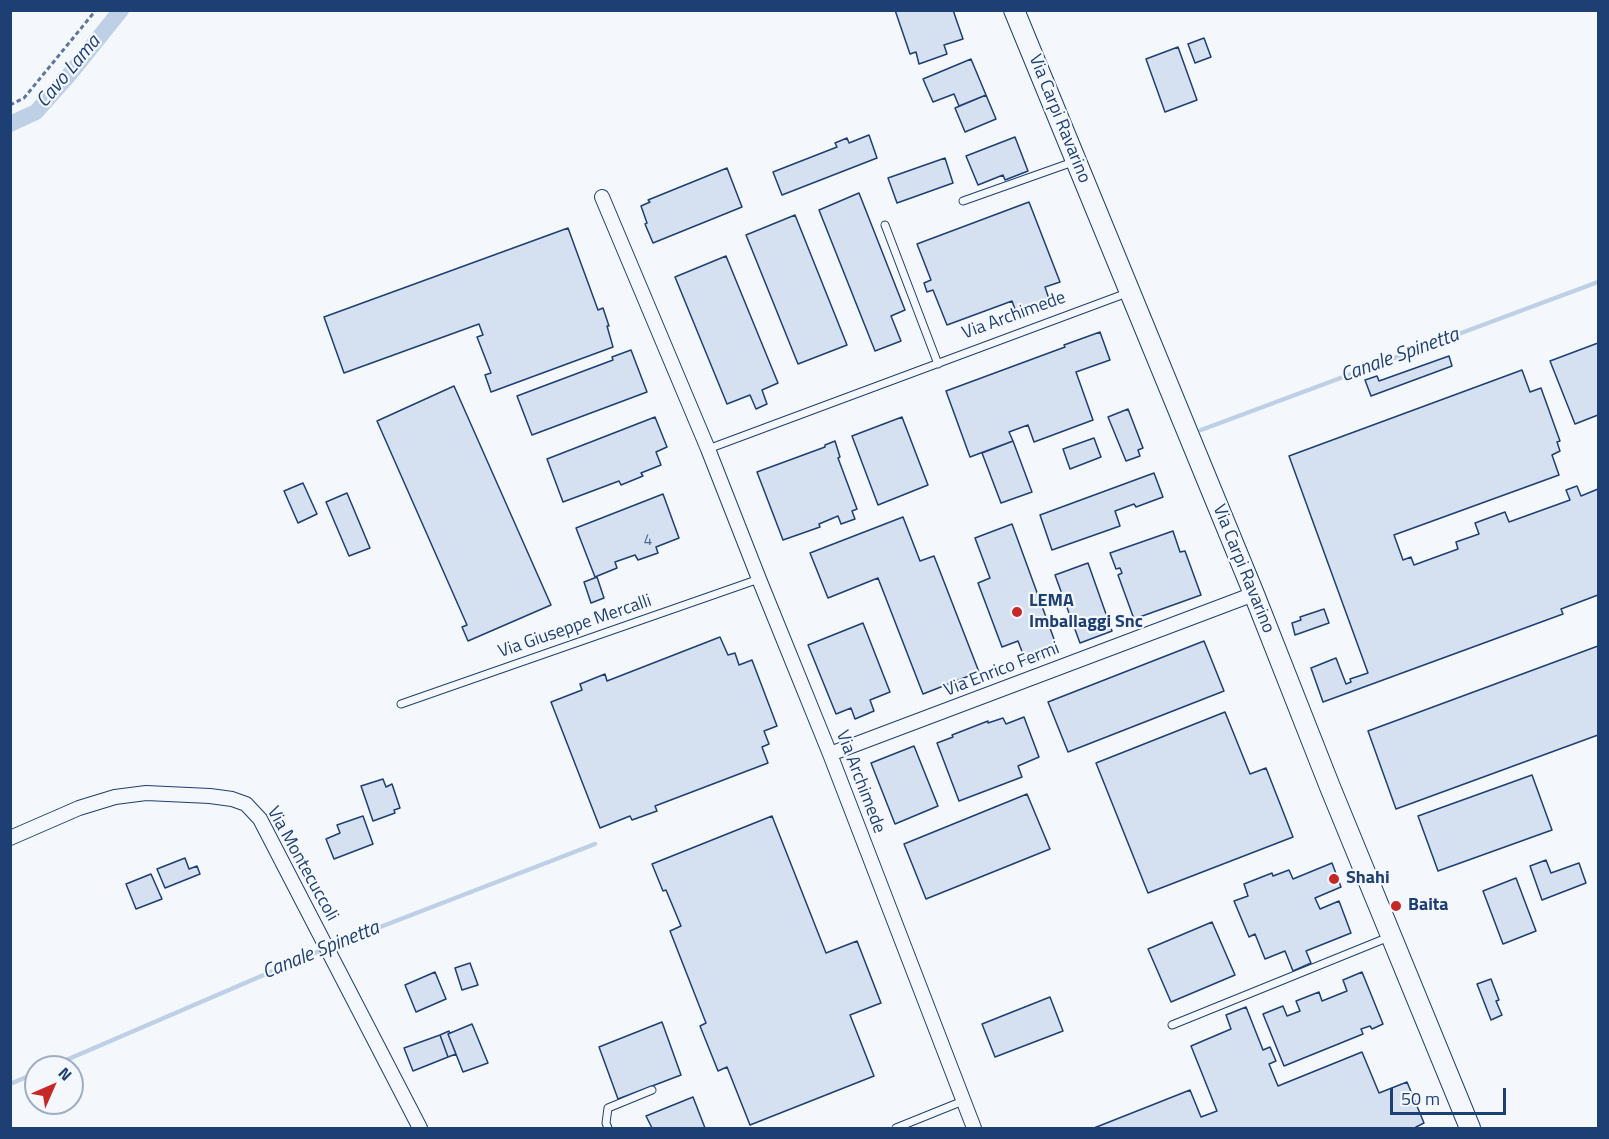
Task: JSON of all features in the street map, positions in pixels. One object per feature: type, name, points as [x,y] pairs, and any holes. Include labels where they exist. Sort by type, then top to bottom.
[{"type":"main road","name":"Via Carpi Ravarino","points":[[1014,10],[1470,1128]]},
{"type":"street","name":"Via Archimede","points":[[602,197],[708,450],[830,754],[974,1128]]},
{"type":"street","name":"Via Enrico Fermi","points":[[830,754],[1254,594]]},
{"type":"street","name":"Via Montecuccoli","points":[[10,838],[79,808],[115,797],[146,793],[200,795],[232,799],[246,804],[260,819],[420,1128]]},
{"type":"lane","points":[[963,201],[1076,161]]},
{"type":"lane","points":[[885,225],[938,364]]},
{"type":"lane","name":"Via Archimede","points":[[708,450],[1130,292]]},
{"type":"lane","name":"Via Giuseppe Mercalli","points":[[401,704],[759,579]]},
{"type":"lane","points":[[1172,1026],[1391,936]]},
{"type":"lane","points":[[608,1128],[606,1123],[608,1108],[652,1090]]},
{"type":"lane","points":[[896,1128],[963,1101]]},
{"type":"path","points":[[10,105],[24,98],[96,10]]},
{"type":"building","points":[[895,10],[953,10],[963,39],[944,45],[947,54],[919,64],[916,52],[910,54]]},
{"type":"building","points":[[1204,38],[1211,57],[1195,63],[1188,44]]},
{"type":"building","points":[[1178,47],[1197,100],[1165,112],[1146,59]]},
{"type":"building","points":[[971,59],[986,95],[959,106],[954,94],[933,102],[923,79]]},
{"type":"building","points":[[986,95],[996,119],[965,132],[955,108]]},
{"type":"building","points":[[869,135],[877,158],[782,195],[773,172],[837,147],[835,143],[847,138],[849,143]]},
{"type":"building","points":[[1015,137],[1028,171],[1005,180],[1003,175],[978,185],[966,156]]},
{"type":"building","points":[[945,158],[953,183],[897,203],[888,178]]},
{"type":"building","points":[[727,168],[742,207],[653,243],[641,206],[650,202],[648,200]]},
{"type":"building","points":[[859,193],[905,310],[891,316],[901,341],[875,351],[819,210]]},
{"type":"building","points":[[1029,202],[1060,282],[1045,287],[1049,299],[1016,312],[1012,301],[947,325],[933,290],[927,292],[924,283],[931,280],[917,244]]},
{"type":"building","points":[[795,215],[847,345],[798,364],[746,235]]},
{"type":"building","points":[[568,228],[598,310],[603,308],[613,347],[491,392],[485,375],[491,373],[477,337],[483,335],[479,324],[344,373],[324,317]]},
{"type":"building","points":[[726,256],[778,383],[762,390],[767,404],[756,409],[750,395],[727,404],[675,277]]},
{"type":"building","points":[[1100,332],[1110,360],[1076,372],[1093,420],[1034,442],[1028,425],[1009,432],[1013,441],[970,457],[946,391]]},
{"type":"building","points":[[1598,343],[1598,415],[1575,424],[1550,361]]},
{"type":"building","points":[[631,350],[647,392],[532,435],[517,396],[613,360],[612,357]]},
{"type":"building","points":[[1449,356],[1452,366],[1371,396],[1365,380],[1377,376],[1379,381]]},
{"type":"building","points":[[1522,370],[1530,392],[1541,388],[1560,441],[1557,442],[1560,451],[1552,455],[1559,475],[1394,535],[1403,560],[1411,557],[1414,565],[1458,549],[1456,542],[1479,534],[1475,523],[1505,512],[1509,522],[1570,500],[1566,490],[1577,486],[1581,496],[1598,489],[1598,595],[1561,609],[1563,614],[1323,702],[1311,668],[1336,658],[1346,684],[1351,682],[1350,679],[1368,673],[1289,456]]},
{"type":"building","points":[[454,386],[551,605],[468,641],[462,627],[467,625],[377,421]]},
{"type":"building","points":[[1128,409],[1143,448],[1138,450],[1140,456],[1126,461],[1108,417]]},
{"type":"building","points":[[655,417],[667,447],[656,452],[661,465],[621,485],[619,481],[563,502],[547,459]]},
{"type":"building","points":[[902,417],[928,485],[878,505],[852,436]]},
{"type":"building","points":[[1094,438],[1101,457],[1070,469],[1063,449]]},
{"type":"building","points":[[835,441],[840,457],[838,458],[857,509],[852,511],[855,519],[841,524],[838,516],[819,524],[820,527],[783,540],[757,472],[825,447]]},
{"type":"building","points":[[1013,441],[1032,492],[1001,503],[982,453]]},
{"type":"building","points":[[1154,473],[1163,497],[1136,507],[1134,504],[1115,511],[1120,526],[1052,550],[1040,515]]},
{"type":"building","points":[[303,483],[317,514],[298,523],[284,491]]},
{"type":"building","points":[[347,493],[370,548],[349,556],[326,502]]},
{"type":"building","points":[[663,494],[679,538],[656,547],[658,553],[638,560],[635,555],[615,562],[617,568],[595,577],[576,528]]},
{"type":"building","points":[[903,517],[920,561],[934,556],[979,672],[923,694],[878,578],[828,598],[810,553]]},
{"type":"building","name":"LEMA Imballaggi Snc","points":[[1012,524],[1058,650],[1026,662],[1018,641],[1002,647],[978,583],[990,578],[975,538]]},
{"type":"building","points":[[1173,531],[1180,552],[1185,551],[1201,595],[1134,619],[1118,575],[1122,573],[1120,568],[1116,569],[1110,553]]},
{"type":"building","points":[[1088,563],[1112,631],[1080,643],[1055,575]]},
{"type":"building","points":[[597,577],[604,598],[591,603],[584,582]]},
{"type":"building","points":[[1324,609],[1329,623],[1295,635],[1292,623],[1301,620],[1300,617]]},
{"type":"building","points":[[863,623],[890,692],[870,700],[874,711],[855,719],[851,708],[836,714],[808,645]]},
{"type":"building","points":[[720,637],[728,655],[735,653],[739,665],[752,660],[777,726],[764,731],[769,744],[762,747],[768,763],[655,806],[657,811],[632,820],[630,816],[600,828],[551,702],[582,690],[580,684],[605,674],[607,681]]},
{"type":"building","points":[[1204,641],[1224,691],[1068,752],[1048,702]]},
{"type":"building","points":[[1598,646],[1598,735],[1396,809],[1368,731]]},
{"type":"building","points":[[1225,712],[1250,774],[1266,768],[1293,837],[1148,893],[1096,763]]},
{"type":"building","points":[[1024,717],[1039,757],[1018,766],[1022,777],[959,801],[937,743],[988,721],[988,723],[1003,718],[1006,724]]},
{"type":"building","points":[[914,746],[938,806],[895,824],[871,763]]},
{"type":"building","points":[[1532,775],[1552,830],[1438,871],[1418,816]]},
{"type":"building","points":[[383,779],[386,787],[392,784],[400,808],[394,810],[395,813],[373,821],[361,786]]},
{"type":"building","points":[[1027,794],[1050,849],[926,899],[904,844]]},
{"type":"building","points":[[363,816],[373,844],[334,859],[326,839],[340,833],[337,825]]},
{"type":"building","points":[[772,816],[826,953],[857,941],[881,1003],[850,1015],[874,1076],[750,1125],[727,1067],[718,1071],[700,1026],[706,1023],[670,931],[681,926],[652,864]]},
{"type":"building","points":[[185,858],[189,869],[197,866],[200,874],[165,888],[157,869]]},
{"type":"building","points":[[1546,860],[1551,873],[1579,863],[1586,883],[1542,900],[1530,866]]},
{"type":"building","points":[[1332,863],[1341,887],[1315,898],[1320,909],[1339,901],[1351,933],[1306,951],[1311,963],[1293,971],[1285,951],[1265,959],[1255,934],[1249,937],[1234,901],[1248,896],[1244,884],[1272,873],[1273,876],[1289,870],[1293,879]]},
{"type":"building","points":[[151,874],[162,899],[136,909],[126,884]]},
{"type":"building","points":[[1516,878],[1536,931],[1503,944],[1483,891]]},
{"type":"building","points":[[1212,922],[1235,975],[1171,1002],[1148,949]]},
{"type":"building","points":[[470,963],[478,985],[462,990],[455,968]]},
{"type":"building","points":[[435,972],[446,999],[416,1012],[405,985]]},
{"type":"building","points":[[1362,972],[1383,1024],[1372,1029],[1370,1026],[1361,1029],[1363,1034],[1284,1066],[1263,1014],[1283,1006],[1287,1016],[1300,1011],[1296,1001],[1319,992],[1322,1001],[1347,991],[1343,980]]},
{"type":"building","points":[[1491,979],[1502,1015],[1491,1020],[1477,984]]},
{"type":"building","points":[[1050,997],[1063,1031],[995,1057],[982,1024]]},
{"type":"building","points":[[1246,1007],[1263,1050],[1270,1047],[1276,1061],[1269,1064],[1278,1086],[1362,1052],[1379,1093],[1407,1082],[1424,1123],[1417,1128],[1094,1128],[1190,1090],[1201,1117],[1217,1111],[1191,1046],[1231,1029],[1226,1015]]},
{"type":"building","points":[[662,1022],[681,1075],[618,1099],[599,1047]]},
{"type":"building","points":[[472,1024],[488,1063],[463,1072],[448,1034]]},
{"type":"building","points":[[449,1031],[448,1034],[456,1054],[448,1057],[440,1035]]},
{"type":"building","points":[[440,1035],[448,1057],[413,1071],[404,1048]]},
{"type":"building","points":[[693,1097],[705,1128],[652,1128],[646,1116]]},
{"type":"waterway","name":"Cavo Lama","points":[[10,124],[36,112],[121,10]]},
{"type":"waterway","name":"Canale Spinetta","points":[[1201,430],[1598,282]]},
{"type":"waterway","name":"Canale Spinetta","points":[[78,1055],[331,946],[595,844]]},
{"type":"waterway","name":"Canale Spinetta","points":[[10,1084],[24,1078]]},
{"type":"place","name":"LEMA Imballaggi Snc","points":[[1017,612]]},
{"type":"place","name":"Shahi","points":[[1334,879]]},
{"type":"place","name":"Baita","points":[[1396,906]]}]
